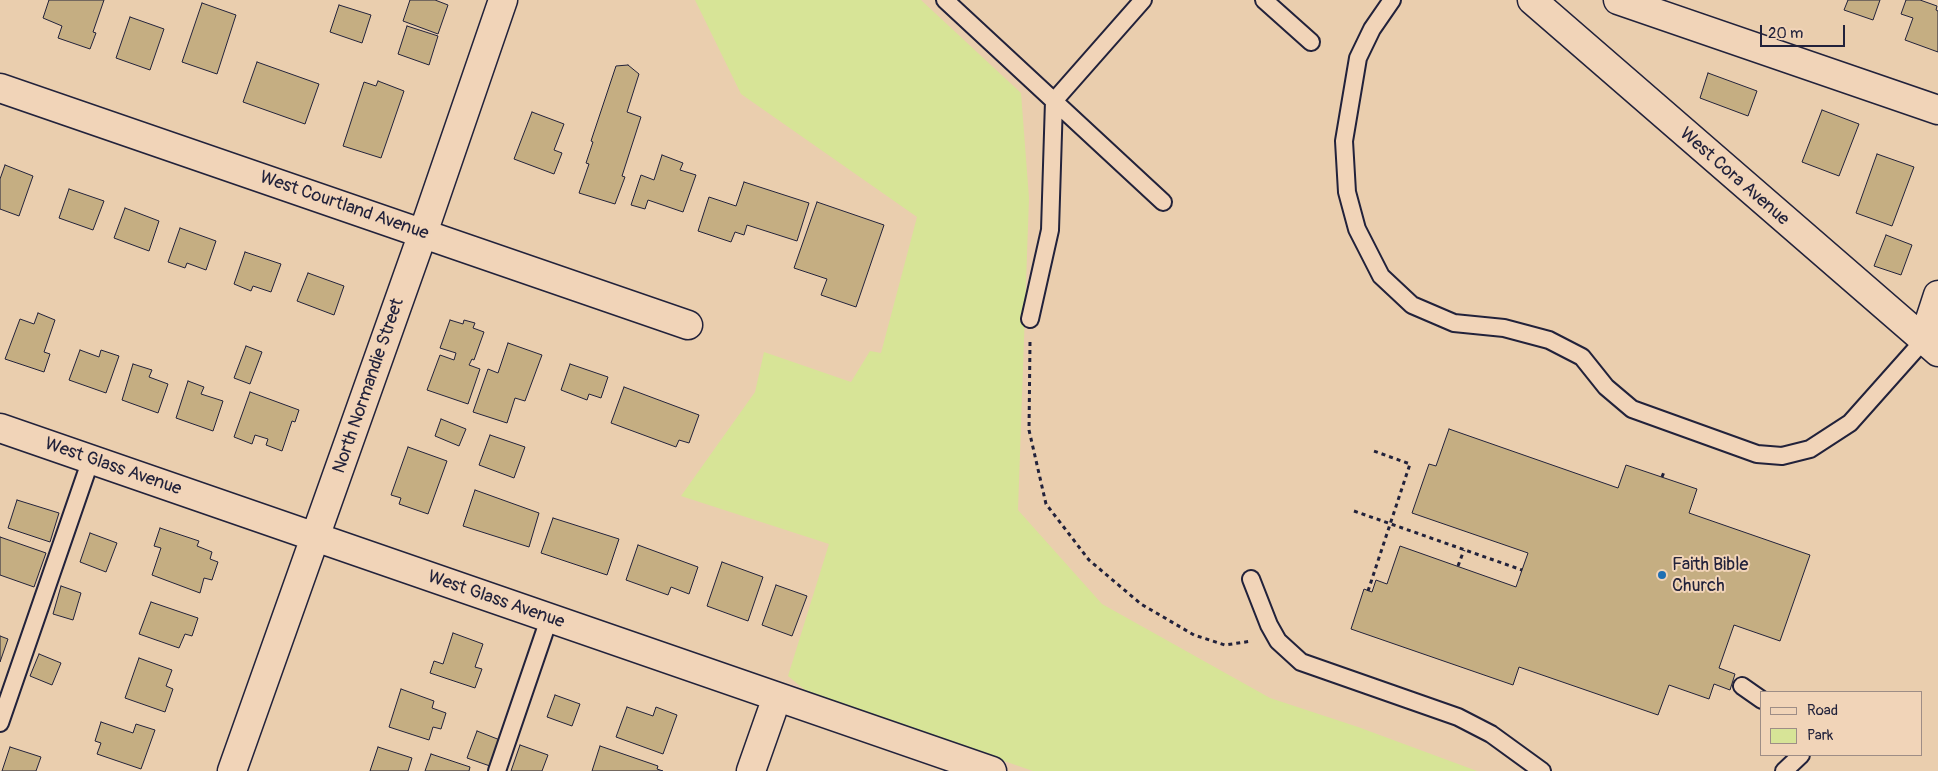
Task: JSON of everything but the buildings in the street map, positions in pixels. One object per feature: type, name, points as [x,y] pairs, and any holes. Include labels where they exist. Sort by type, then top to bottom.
[{"type":"street","name":"North Normandie Street","points":[[232,771],[316,538],[504,0]]},
{"type":"street","name":"West Cora Avenue","points":[[1532,0],[1930,346]]},
{"type":"street","points":[[1618,0],[1938,110]]},
{"type":"street","name":"West Courtland Avenue","points":[[0,88],[688,325]]},
{"type":"street","points":[[1930,346],[1938,295]]},
{"type":"street","name":"West Glass Avenue","points":[[0,428],[992,771]]},
{"type":"street","points":[[751,771],[777,697]]},
{"type":"lane","points":[[945,0],[1162,202]]},
{"type":"lane","points":[[1030,319],[1050,230],[1054,101],[1143,0]]},
{"type":"lane","points":[[1264,0],[1311,42]]},
{"type":"lane","points":[[1392,0],[1372,29],[1358,58],[1344,141],[1347,192],[1357,229],[1381,276],[1412,305],[1454,323],[1504,328],[1549,340],[1582,357],[1606,387],[1632,409],[1757,454],[1782,456],[1810,449],[1850,423],[1930,346]]},
{"type":"lane","points":[[0,723],[91,459]]},
{"type":"lane","points":[[1251,578],[1273,633],[1278,641],[1301,662],[1458,717],[1491,734],[1542,771]]},
{"type":"lane","points":[[497,771],[549,618]]},
{"type":"lane","points":[[1742,686],[1760,699]]},
{"type":"lane","points":[[1784,771],[1800,756]]},
{"type":"path","points":[[1030,319],[1028,430],[1046,504],[1078,546],[1089,560],[1142,604],[1194,635],[1225,645],[1256,640],[1273,633]]},
{"type":"path","points":[[1368,591],[1410,464],[1371,450]]},
{"type":"path","points":[[1662,477],[1664,472]]},
{"type":"path","points":[[1354,511],[1522,570]]},
{"type":"path","points":[[1458,566],[1464,550]]},
{"type":"green space","points":[[695,0],[921,0],[1021,93],[1029,198],[1018,510],[1102,604],[1270,698],[1358,727],[1477,771],[1033,771],[815,696],[788,676],[829,544],[681,496],[755,392],[764,352],[851,382],[870,351],[881,353],[917,217],[741,94]]},
{"type":"place","name":"Faith Bible Church","points":[[1662,575]]}]
